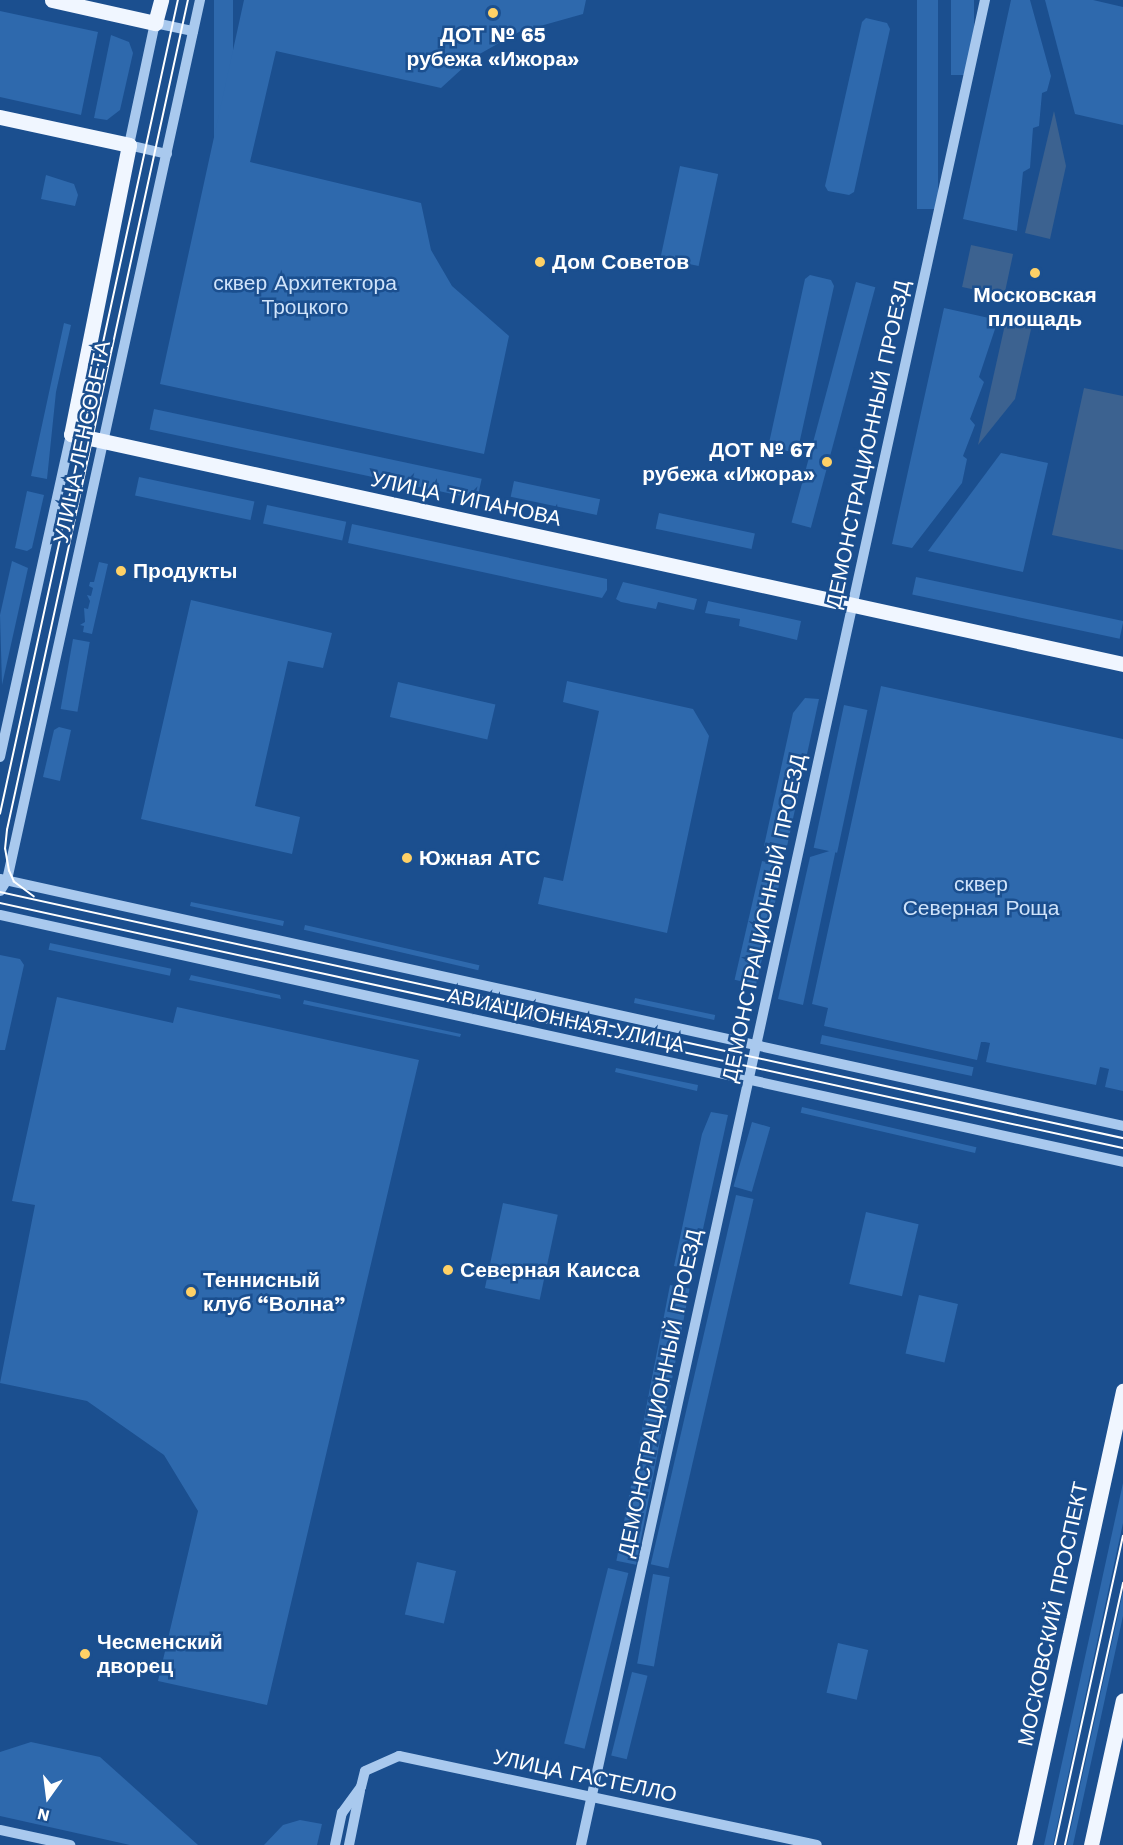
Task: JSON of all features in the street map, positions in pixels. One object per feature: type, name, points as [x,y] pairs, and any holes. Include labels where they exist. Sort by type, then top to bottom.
[{"type":"main road","points":[[52,0],[155,23]]},
{"type":"main road","name":"УЛИЦА ЛЕНСОВЕТА","points":[[155,23],[161,0]]},
{"type":"main road","points":[[0,117],[129,145]]},
{"type":"main road","name":"УЛИЦА ЛЕНСОВЕТА","points":[[71,434],[129,145]]},
{"type":"main road","name":"УЛИЦА ТИПАНОВА","points":[[71,434],[853,605]]},
{"type":"main road","points":[[853,605],[1123,664]]},
{"type":"main road","name":"МОСКОВСКИЙ ПРОСПЕКТ","points":[[1024,1845],[1123,1391]]},
{"type":"main road","points":[[1091,1845],[1123,1700]]},
{"type":"street","name":"УЛИЦА ЛЕНСОВЕТА","points":[[0,891],[104,441],[200,0]]},
{"type":"street","name":"ДЕМОНСТРАЦИОННЫЙ ПРОЕЗД","points":[[581,1845],[985,0]]},
{"type":"street","points":[[155,23],[193,31]]},
{"type":"street","name":"УЛИЦА ЛЕНСОВЕТА","points":[[129,145],[155,23]]},
{"type":"street","points":[[129,145],[167,154]]},
{"type":"street","name":"УЛИЦА ЛЕНСОВЕТА","points":[[0,758],[71,434]]},
{"type":"street","name":"АВИАЦИОННАЯ УЛИЦА","points":[[3,880],[1123,1126]]},
{"type":"street","name":"АВИАЦИОННАЯ УЛИЦА","points":[[0,915],[1123,1162]]},
{"type":"street","name":"УЛИЦА ГАСТЕЛЛО","points":[[348,1845],[364,1771],[399,1756],[817,1845]]},
{"type":"street","name":"УЛИЦА ГАСТЕЛЛО","points":[[334,1845],[342,1813],[361,1787]]},
{"type":"street","points":[[0,1830],[70,1845]]},
{"type":"green space","points":[[214,0],[233,0],[233,388],[214,388]]},
{"type":"green space","name":"сквер Архитектора Троцкого","points":[[244,0],[586,0],[583,14],[519,32],[476,56],[441,88],[276,51],[250,162],[421,203],[431,250],[452,286],[509,336],[484,454],[160,384]]},
{"type":"green space","points":[[917,0],[938,0],[938,209],[917,209]]},
{"type":"green space","points":[[951,0],[974,0],[974,75],[951,75]]},
{"type":"green space","points":[[1011,0],[1030,0],[1051,76],[1047,91],[1042,93],[1039,126],[1033,128],[1030,168],[1023,172],[1017,231],[963,219]]},
{"type":"green space","points":[[1045,0],[1093,0],[1123,7],[1123,125],[1075,114]]},
{"type":"green space","points":[[0,11],[98,32],[81,115],[0,97]]},
{"type":"green space","points":[[866,18],[887,23],[890,29],[854,192],[849,195],[828,191],[825,186],[862,22]]},
{"type":"green space","points":[[111,35],[129,42],[133,53],[120,110],[107,120],[94,118]]},
{"type":"green space","points":[[680,166],[718,174],[699,266],[660,258]]},
{"type":"green space","points":[[46,175],[74,184],[78,195],[75,206],[41,199]]},
{"type":"green space","points":[[810,275],[831,280],[834,286],[798,449],[793,452],[772,448],[769,443],[805,279]]},
{"type":"green space","points":[[856,282],[875,287],[811,528],[792,523]]},
{"type":"green space","points":[[944,308],[998,320],[979,377],[984,382],[970,419],[975,425],[963,456],[967,459],[962,483],[912,548],[892,544]]},
{"type":"green space","points":[[64,323],[71,325],[56,392],[47,479],[31,476]]},
{"type":"green space","points":[[154,409],[482,479],[477,499],[150,430]]},
{"type":"green space","points":[[1001,453],[1048,463],[1023,572],[928,551]]},
{"type":"green space","points":[[139,477],[254,502],[250,520],[135,496]]},
{"type":"green space","points":[[514,481],[600,499],[597,515],[511,497]]},
{"type":"green space","points":[[27,491],[44,495],[32,548],[27,551],[15,548]]},
{"type":"green space","points":[[267,505],[346,522],[342,540],[263,524]]},
{"type":"green space","points":[[659,513],[755,533],[752,549],[656,529]]},
{"type":"green space","points":[[352,524],[607,579],[607,590],[602,598],[348,543]]},
{"type":"green space","points":[[12,561],[28,568],[2,685],[0,615]]},
{"type":"green space","points":[[99,562],[108,564],[92,634],[83,632],[84,626],[80,625],[85,622],[84,608],[88,609],[90,601],[87,595],[91,596],[93,588],[89,586],[90,582],[94,582]]},
{"type":"green space","points":[[916,577],[1123,621],[1120,639],[912,595]]},
{"type":"green space","points":[[623,582],[697,599],[694,610],[658,602],[656,609],[621,602],[616,599]]},
{"type":"green space","points":[[191,600],[332,633],[323,668],[288,661],[255,806],[300,817],[292,854],[141,819]]},
{"type":"green space","points":[[708,601],[801,621],[797,640],[739,626],[740,619],[705,613]]},
{"type":"green space","points":[[73,639],[90,642],[77,712],[61,709]]},
{"type":"green space","points":[[567,681],[693,709],[709,736],[667,933],[538,904],[544,877],[563,881],[599,711],[563,702]]},
{"type":"green space","points":[[398,682],[495,704],[487,740],[390,717]]},
{"type":"green space","name":"сквер Северная Роща","points":[[881,686],[1123,739],[1123,1091],[1105,1087],[1109,1069],[1105,1068],[1100,1067],[1096,1085],[986,1062],[990,1043],[981,1042],[977,1060],[824,1026],[828,1008],[812,1004]]},
{"type":"green space","points":[[805,698],[819,699],[786,851],[764,846],[793,713]]},
{"type":"green space","points":[[844,705],[867,710],[837,853],[814,848]]},
{"type":"green space","points":[[59,727],[71,730],[60,781],[43,777],[54,730]]},
{"type":"green space","points":[[836,849],[803,1005],[778,999],[810,857]]},
{"type":"green space","points":[[762,861],[783,866],[756,985],[735,980]]},
{"type":"green space","points":[[191,902],[284,921],[283,926],[190,906]]},
{"type":"green space","points":[[305,925],[479,965],[478,970],[304,930]]},
{"type":"green space","points":[[50,943],[171,969],[170,976],[49,950]]},
{"type":"green space","points":[[0,955],[20,959],[24,965],[5,1050],[0,1050]]},
{"type":"green space","points":[[191,975],[280,995],[281,999],[189,980]]},
{"type":"green space","name":"Теннисный клуб “Волна”","points":[[57,997],[173,1023],[177,1007],[419,1060],[267,1705],[158,1681],[198,1511],[164,1455],[87,1401],[0,1383],[35,1205],[12,1201]]},
{"type":"green space","points":[[635,998],[715,1015],[714,1020],[634,1003]]},
{"type":"green space","points":[[304,1000],[461,1034],[460,1037],[303,1004]]},
{"type":"green space","points":[[822,1035],[974,1067],[972,1076],[820,1044]]},
{"type":"green space","points":[[616,1068],[698,1085],[697,1091],[615,1072]]},
{"type":"green space","points":[[802,1107],[976,1147],[975,1153],[801,1113]]},
{"type":"green space","points":[[711,1112],[728,1115],[694,1270],[674,1266],[702,1134]]},
{"type":"green space","points":[[752,1122],[770,1127],[752,1192],[734,1186]]},
{"type":"green space","points":[[736,1195],[754,1199],[668,1568],[651,1564]]},
{"type":"green space","points":[[503,1203],[558,1215],[540,1300],[485,1288]]},
{"type":"green space","points":[[866,1212],[919,1224],[902,1296],[849,1284]]},
{"type":"green space","points":[[670,1285],[690,1289],[636,1565],[616,1561]]},
{"type":"green space","points":[[919,1295],[958,1304],[944,1362],[906,1353]]},
{"type":"green space","points":[[1123,1483],[1123,1523],[1053,1845],[1044,1845]]},
{"type":"green space","points":[[417,1562],[456,1571],[444,1624],[405,1615]]},
{"type":"green space","points":[[608,1568],[628,1573],[585,1749],[564,1744]]},
{"type":"green space","points":[[653,1574],[670,1577],[654,1667],[637,1664]]},
{"type":"green space","points":[[1123,1592],[1123,1616],[1073,1845],[1067,1845]]},
{"type":"green space","points":[[838,1643],[868,1650],[857,1700],[827,1693]]},
{"type":"green space","points":[[632,1672],[648,1676],[627,1759],[611,1755]]},
{"type":"green space","points":[[31,1742],[100,1757],[198,1845],[130,1845],[0,1816],[0,1752]]},
{"type":"green space","points":[[300,1820],[322,1824],[317,1845],[264,1845],[283,1825]]},
{"type":"shaded area","points":[[1054,111],[1066,166],[1050,239],[1025,233]]},
{"type":"shaded area","points":[[971,245],[1013,254],[1004,296],[962,287]]},
{"type":"shaded area","points":[[1006,320],[1032,325],[1015,399],[978,445]]},
{"type":"shaded area","points":[[1084,388],[1123,396],[1123,550],[1052,535]]},
{"type":"tram line","points":[[0,814],[178,0]]},
{"type":"tram line","points":[[34,897],[14,882],[9,871],[5,849],[7,830],[188,0]]},
{"type":"tram line","points":[[0,892],[1123,1138]]},
{"type":"tram line","points":[[0,903],[1123,1148]]},
{"type":"tram line","points":[[1055,1845],[1123,1536]]},
{"type":"tram line","points":[[1065,1845],[1123,1583]]},
{"type":"place","name":"ДОТ № 65 рубежа «Ижора»","points":[[493,13]]},
{"type":"place","name":"Дом Советов","points":[[540,262]]},
{"type":"place","name":"Московская площадь","points":[[1035,273]]},
{"type":"place","name":"ДОТ № 67 рубежа «Ижора»","points":[[827,462]]},
{"type":"place","name":"Продукты","points":[[121,571]]},
{"type":"place","name":"Южная АТС","points":[[407,858]]},
{"type":"place","name":"Северная Каисса","points":[[448,1270]]},
{"type":"place","name":"Теннисный клуб “Волна”","points":[[191,1292]]},
{"type":"place","name":"Чесменский дворец","points":[[85,1654]]}]
